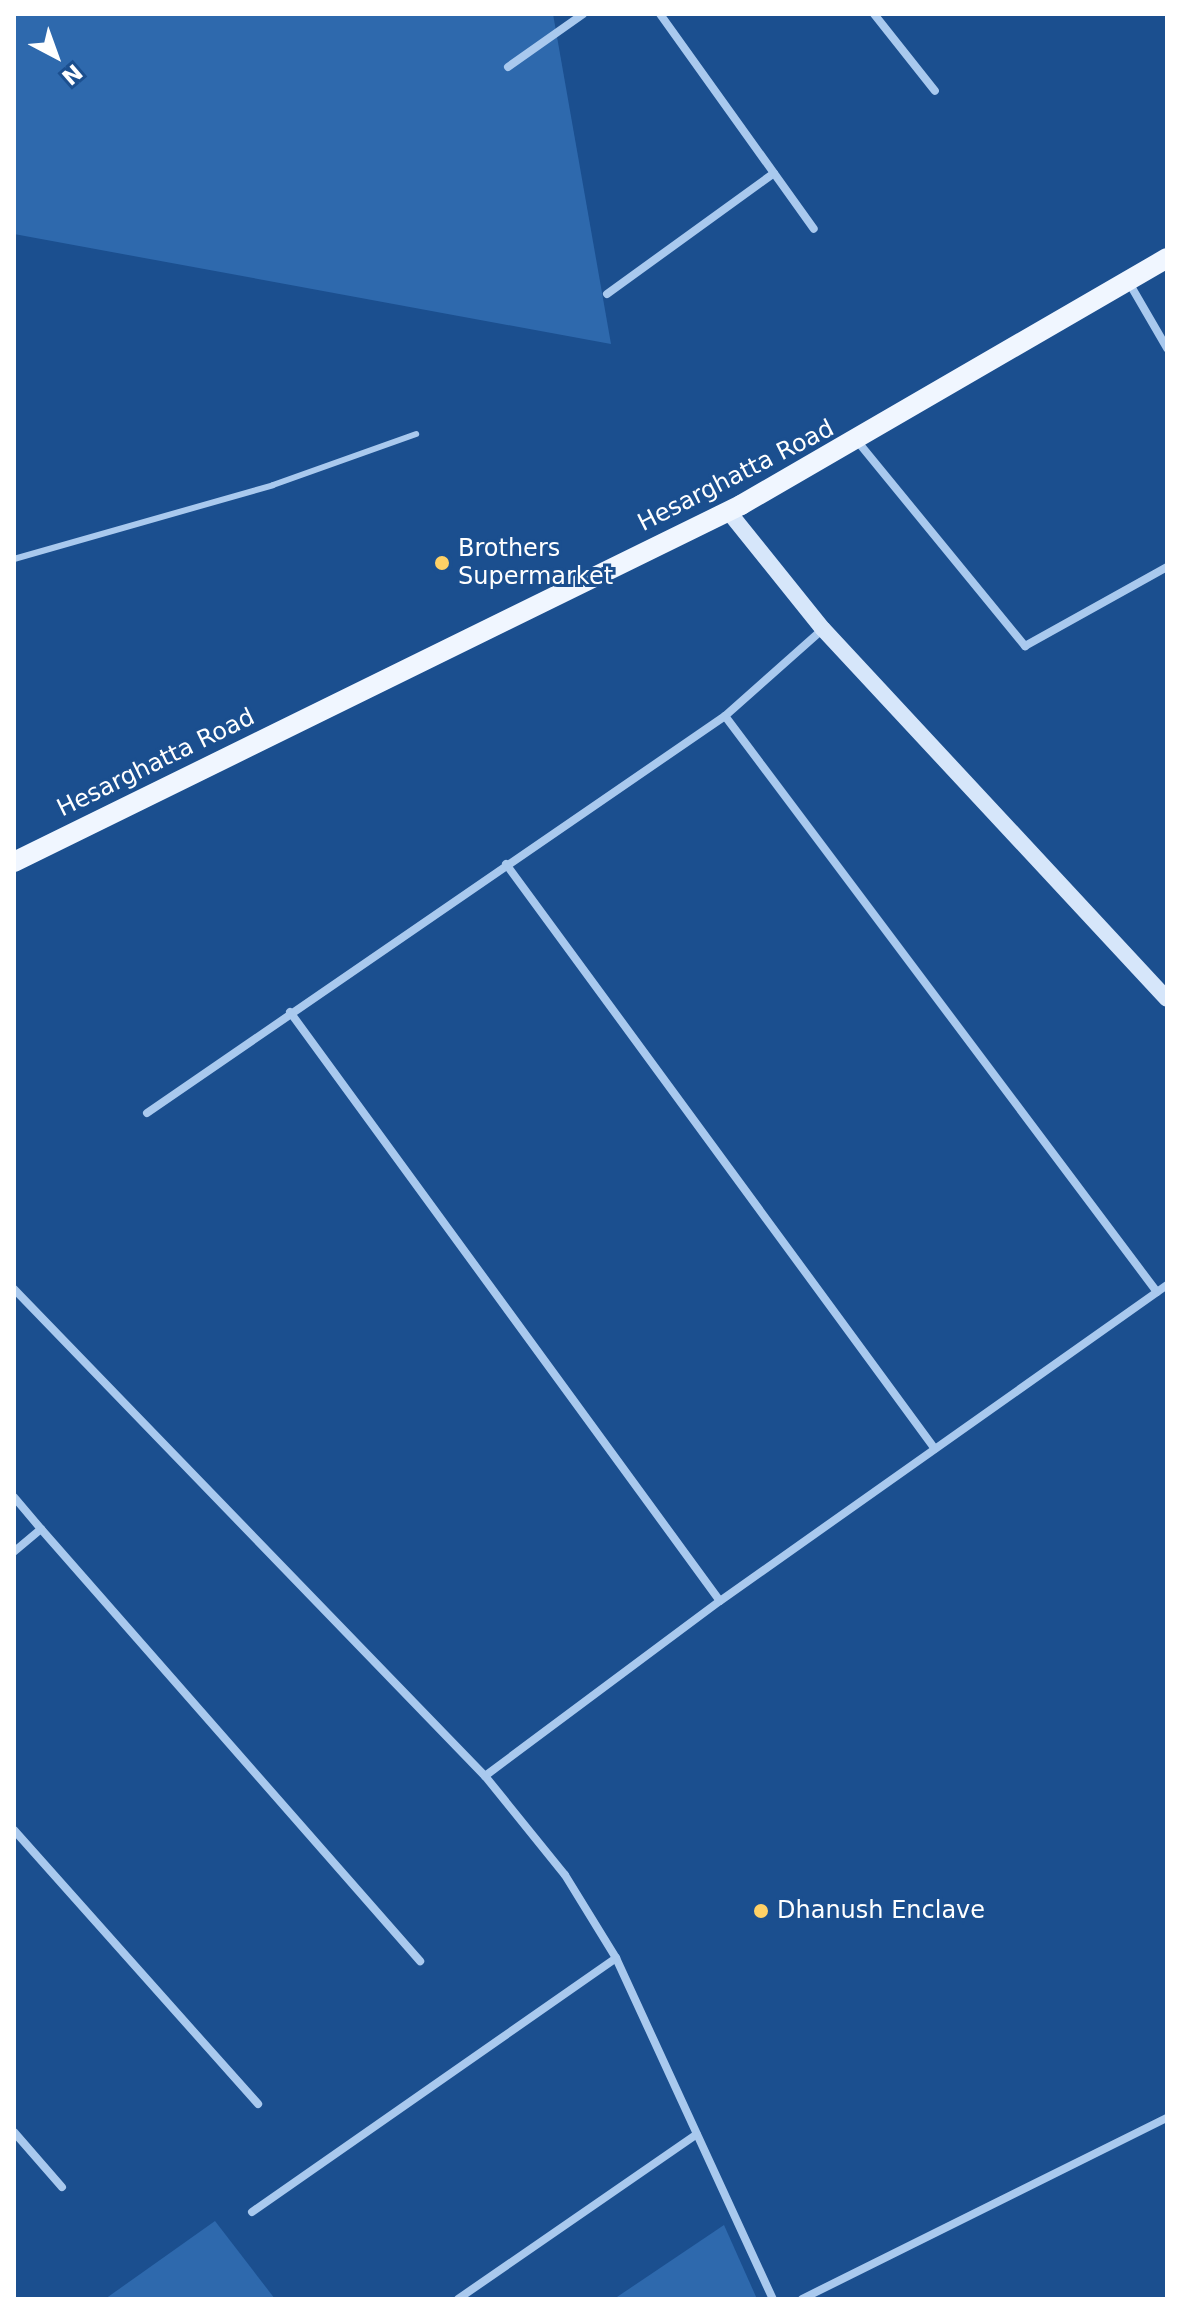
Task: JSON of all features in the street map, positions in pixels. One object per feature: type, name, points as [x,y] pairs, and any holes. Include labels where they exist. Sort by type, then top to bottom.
[{"type":"main road","name":"Hesarghatta Road","points":[[14,862],[728,511],[858,442],[1167,258]]},
{"type":"street","points":[[508,67],[583,14]]},
{"type":"street","points":[[660,14],[814,229]]},
{"type":"street","points":[[874,14],[935,91]]},
{"type":"street","points":[[607,294],[774,173]]},
{"type":"street","points":[[1128,280],[1167,348]]},
{"type":"street","points":[[858,442],[1025,646],[1167,567]]},
{"type":"street","points":[[728,511],[823,629],[1167,999]]},
{"type":"street","points":[[147,1113],[725,716],[823,629]]},
{"type":"street","points":[[725,716],[1157,1292]]},
{"type":"street","points":[[506,864],[935,1449]]},
{"type":"street","points":[[290,1012],[720,1601]]},
{"type":"street","points":[[485,1776],[720,1601],[1167,1285]]},
{"type":"street","points":[[14,1289],[485,1776],[565,1875],[616,1958],[773,2299]]},
{"type":"street","points":[[14,1497],[420,1961]]},
{"type":"street","points":[[14,1552],[41,1529]]},
{"type":"street","points":[[14,1830],[258,2104]]},
{"type":"street","points":[[252,2212],[616,1958]]},
{"type":"street","points":[[802,2299],[1167,2118]]},
{"type":"street","points":[[14,2132],[62,2187]]},
{"type":"street","points":[[458,2299],[697,2134]]},
{"type":"lane","points":[[14,559],[273,485],[416,434]]},
{"type":"shaded area","points":[[14,14],[553,14],[611,344],[14,234]]},
{"type":"shaded area","points":[[215,2221],[275,2299],[105,2299]]},
{"type":"shaded area","points":[[724,2225],[757,2299],[614,2299]]},
{"type":"place","name":"Brothers Supermarket","points":[[442,563]]},
{"type":"place","name":"Dhanush Enclave","points":[[761,1911]]}]
